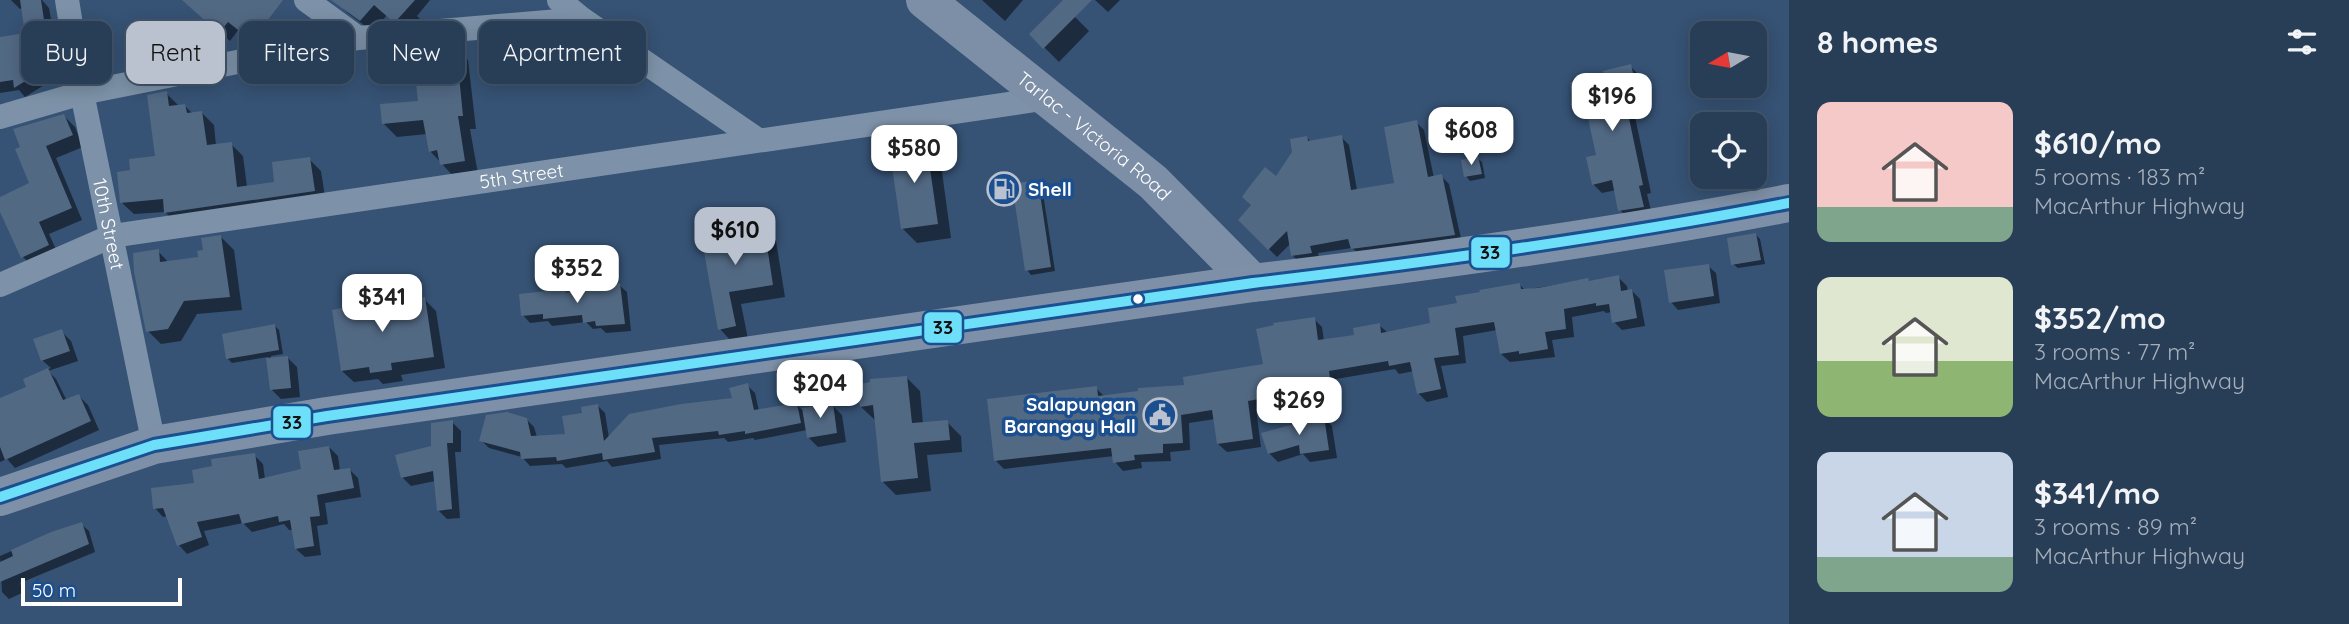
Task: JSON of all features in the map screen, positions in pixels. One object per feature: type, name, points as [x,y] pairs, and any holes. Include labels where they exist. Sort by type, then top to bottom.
[{"type":"highway","points":[[0,497],[155,445],[327,416],[1253,283],[1327,276],[1689,222],[1789,203]]},
{"type":"main road","name":"Tarlac - Victoria Road","points":[[925,0],[1153,182],[1253,283]]},
{"type":"street","name":"10th Street","points":[[67,0],[82,93],[155,445]]},
{"type":"street","points":[[306,0],[358,38]]},
{"type":"street","points":[[558,0],[758,140]]},
{"type":"street","points":[[0,117],[82,93],[358,38],[582,19]]},
{"type":"street","name":"5th Street","points":[[0,285],[112,236],[1049,98]]},
{"type":"building","points":[[20,0],[41,0],[44,20],[23,21]]},
{"type":"building","points":[[182,0],[283,0],[267,21],[239,21],[239,31],[228,22],[225,26],[225,21],[206,21]]},
{"type":"building","points":[[331,0],[415,0],[397,20],[391,20],[374,5],[360,21]]},
{"type":"building","points":[[1063,0],[1092,0],[1043,49],[1029,34]]},
{"type":"building","points":[[21,34],[21,84],[14,88],[13,80],[0,82],[0,37]]},
{"type":"building","points":[[1631,64],[1638,96],[1625,99],[1643,185],[1639,186],[1644,207],[1618,211],[1612,180],[1592,185],[1586,157],[1596,155],[1586,109],[1576,111],[1570,83],[1605,77],[1603,71]]},
{"type":"building","points":[[416,84],[460,84],[463,116],[458,116],[465,161],[440,165],[437,150],[429,152],[423,120],[382,124],[380,104],[418,101]]},
{"type":"building","points":[[167,91],[169,106],[185,104],[187,113],[202,111],[207,145],[232,142],[237,187],[274,182],[272,162],[310,157],[315,191],[164,213],[163,199],[120,203],[117,172],[130,170],[129,159],[155,156],[147,95]]},
{"type":"building","points":[[64,114],[73,135],[46,146],[72,208],[39,222],[49,245],[21,258],[0,212],[0,197],[29,183],[15,149],[20,147],[13,129]]},
{"type":"building","points":[[1417,120],[1428,177],[1442,174],[1455,235],[1351,249],[1348,239],[1310,246],[1312,253],[1291,256],[1287,231],[1268,250],[1238,220],[1251,205],[1242,197],[1265,167],[1276,176],[1292,152],[1290,139],[1307,136],[1308,141],[1342,135],[1351,190],[1394,183],[1384,127]]},
{"type":"building","points":[[926,141],[938,224],[901,229],[889,146]]},
{"type":"building","points":[[1478,156],[1482,174],[1464,177],[1461,160]]},
{"type":"building","points":[[1038,180],[1051,267],[1025,271],[1012,184]]},
{"type":"building","points":[[764,226],[773,285],[729,292],[736,326],[718,330],[701,235]]},
{"type":"building","points":[[1756,233],[1761,260],[1731,265],[1727,238]]},
{"type":"building","points":[[221,235],[230,297],[184,301],[168,329],[146,332],[133,253],[159,249],[160,262],[198,257],[197,251],[203,250],[201,238]]},
{"type":"building","points":[[1709,264],[1714,296],[1669,303],[1664,270]]},
{"type":"building","points":[[1619,275],[1621,291],[1632,289],[1637,318],[1612,323],[1609,304],[1596,306],[1596,303],[1564,309],[1566,329],[1545,332],[1548,349],[1519,354],[1519,351],[1500,354],[1494,322],[1455,328],[1459,355],[1434,358],[1441,389],[1417,394],[1410,362],[1389,366],[1388,361],[1329,371],[1331,386],[1248,401],[1253,439],[1217,444],[1212,410],[1181,415],[1183,443],[1163,444],[1163,453],[1134,455],[1135,460],[1113,463],[1111,448],[994,461],[987,399],[1097,386],[1098,396],[1138,391],[1138,388],[1184,385],[1183,377],[1263,364],[1256,329],[1274,325],[1273,323],[1315,317],[1318,340],[1354,335],[1353,328],[1380,323],[1381,333],[1430,323],[1428,308],[1457,303],[1455,296],[1480,292],[1479,290],[1520,283],[1521,289],[1538,288]]},
{"type":"building","points":[[620,283],[625,324],[596,326],[595,321],[583,323],[582,315],[543,319],[543,314],[521,316],[519,294],[565,289],[566,293]]},
{"type":"building","points":[[425,297],[434,357],[391,363],[392,370],[370,373],[369,367],[341,371],[332,310],[381,300],[381,304]]},
{"type":"building","points":[[275,324],[279,350],[226,359],[222,334]]},
{"type":"building","points":[[62,329],[70,351],[41,361],[33,339]]},
{"type":"building","points":[[288,356],[291,388],[270,390],[266,358]]},
{"type":"building","points":[[48,368],[63,400],[79,394],[91,421],[5,460],[0,447],[0,398],[26,387],[23,379]]},
{"type":"building","points":[[907,376],[912,423],[948,420],[950,440],[914,443],[918,478],[881,482],[873,405],[860,407],[855,385],[870,382],[870,379]]},
{"type":"building","points":[[748,383],[754,410],[797,403],[801,423],[745,434],[745,431],[719,435],[718,431],[652,438],[655,452],[603,460],[602,453],[557,461],[556,457],[521,459],[520,452],[479,441],[486,415],[507,412],[527,418],[531,436],[565,434],[562,416],[582,413],[581,407],[598,404],[604,441],[629,414],[732,398],[729,388]]},
{"type":"building","points":[[833,403],[837,433],[807,438],[802,408]]},
{"type":"building","points":[[1324,416],[1329,450],[1300,454],[1299,445],[1268,454],[1261,433]]},
{"type":"building","points":[[453,420],[453,443],[447,443],[452,509],[437,511],[433,471],[401,478],[395,455],[431,446],[431,423]]},
{"type":"building","points":[[329,446],[334,470],[350,468],[354,488],[317,495],[320,516],[310,517],[314,546],[295,549],[290,520],[279,522],[278,516],[242,524],[239,514],[197,522],[202,537],[177,546],[163,508],[153,509],[151,488],[194,483],[192,470],[212,466],[211,459],[255,453],[259,479],[301,469],[298,451]]},
{"type":"building","points":[[82,522],[89,544],[0,582],[0,562],[13,556],[11,550]]},
{"type":"transit line","name":"33","points":[[0,497],[154,445],[327,416],[1253,283],[1522,248],[1789,203]]},
{"type":"place","name":"Shell","points":[[1004,189]]},
{"type":"place","name":"Salapungan Barangay Hall","points":[[1160,415]]}]
